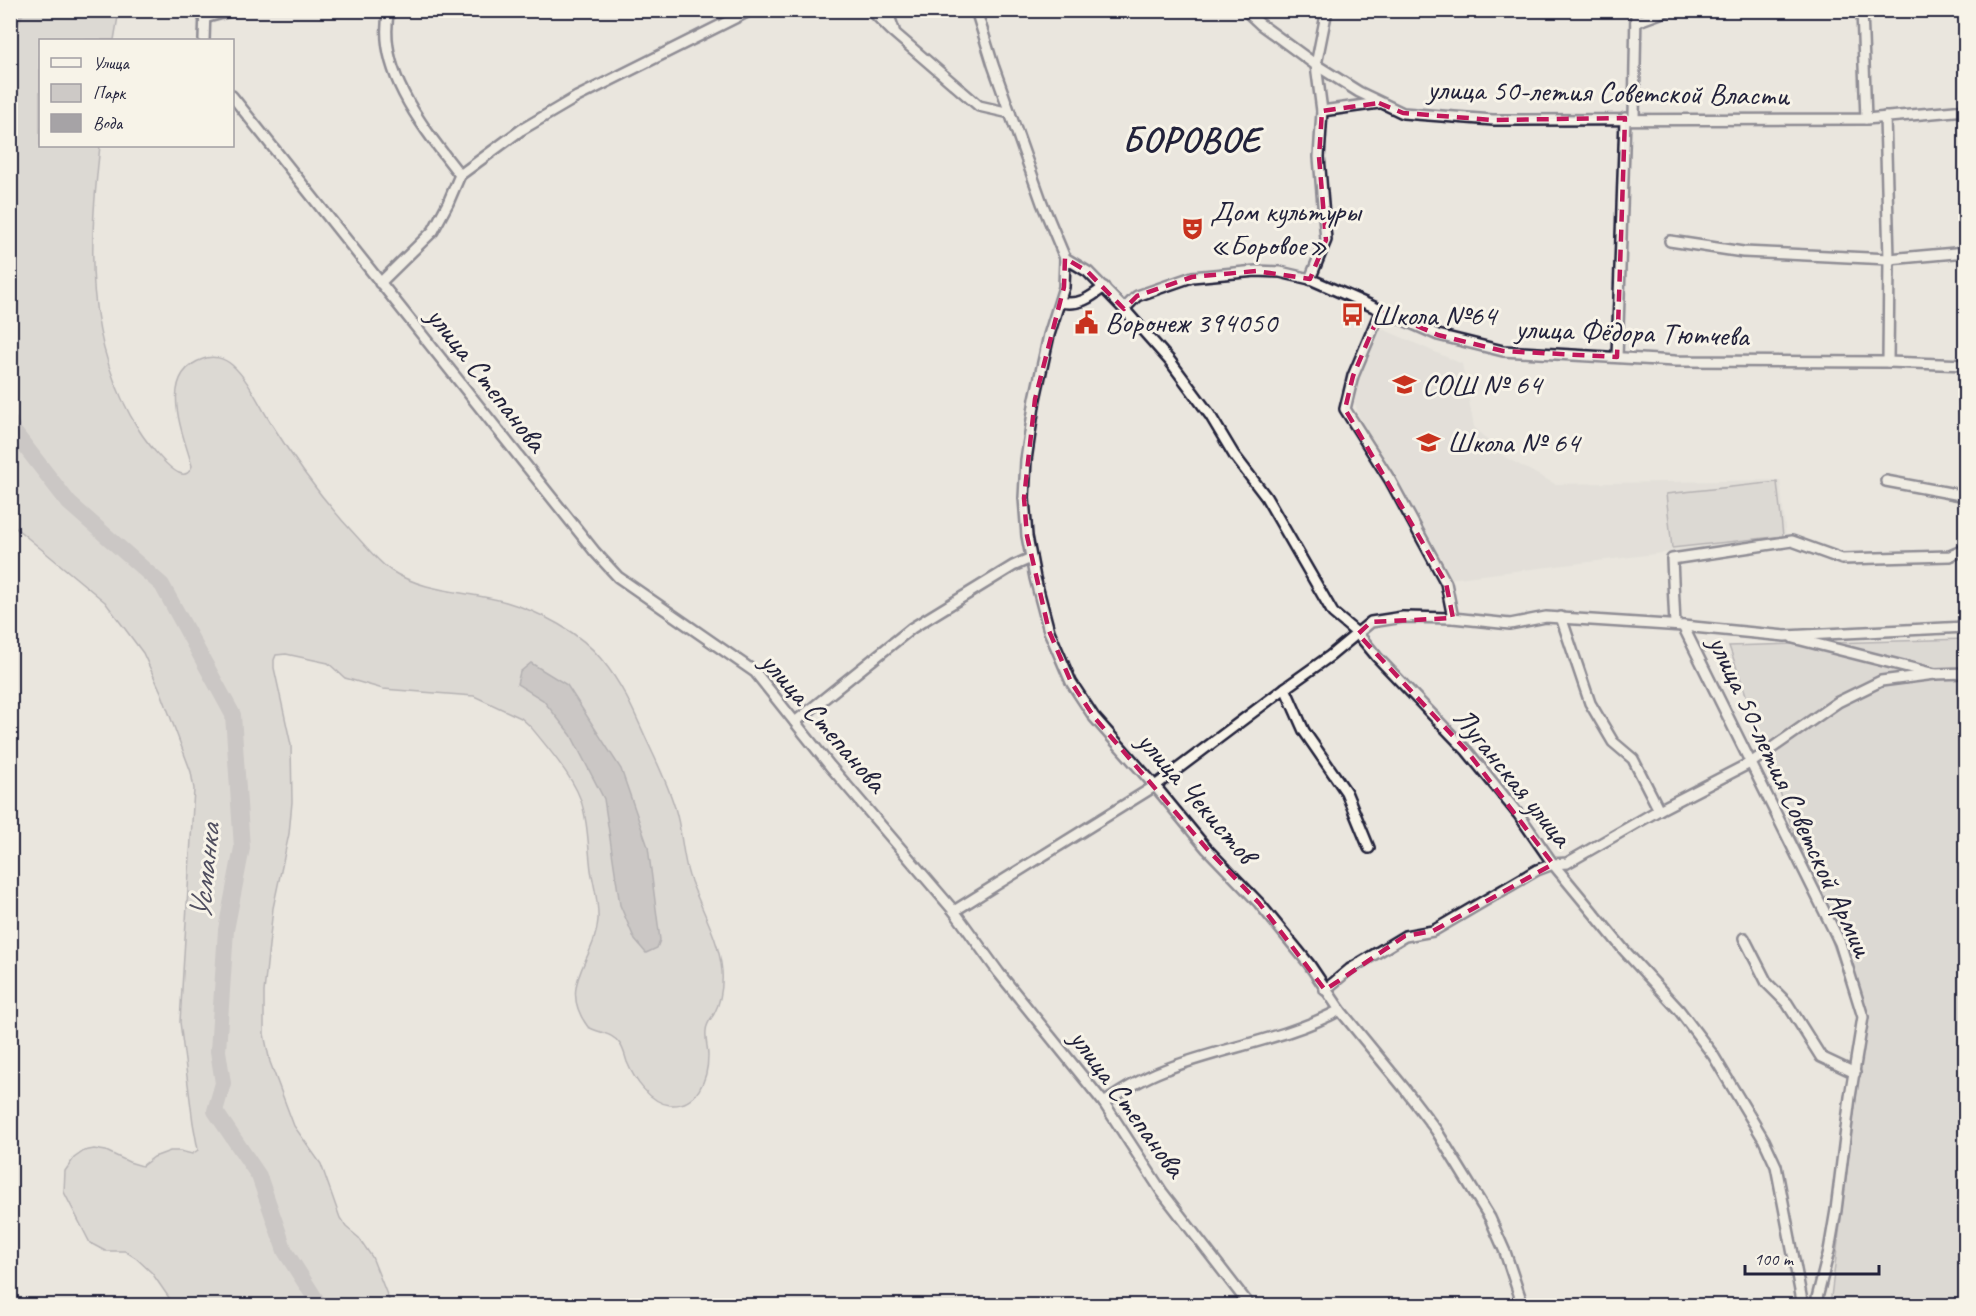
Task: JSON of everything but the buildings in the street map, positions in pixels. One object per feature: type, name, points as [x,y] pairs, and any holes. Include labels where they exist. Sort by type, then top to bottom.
[{"type":"street","points":[[204,39],[205,14],[234,10]]},
{"type":"street","points":[[388,10],[386,39],[397,80],[419,122],[460,175]]},
{"type":"street","points":[[380,283],[433,231],[460,175],[521,130],[577,97],[751,10]]},
{"type":"street","points":[[871,10],[978,106],[1010,113]]},
{"type":"street","points":[[887,10],[897,35]]},
{"type":"street","points":[[976,10],[1010,113],[1055,237],[1065,258]]},
{"type":"street","name":"улица 50-летия Советской Власти","points":[[1245,10],[1260,24],[1316,65],[1379,103],[1403,113],[1493,120],[1866,118],[1965,110]]},
{"type":"street","points":[[1310,279],[1326,240],[1319,157],[1322,111],[1316,65],[1327,10]]},
{"type":"street","points":[[1617,357],[1636,10]]},
{"type":"street","points":[[1636,22],[1669,10]]},
{"type":"street","points":[[1862,10],[1866,118]]},
{"type":"street","name":"улица Степанова","points":[[234,99],[573,526],[618,577],[755,672],[830,766],[954,911],[999,972],[1104,1103],[1162,1192],[1250,1305]]},
{"type":"street","points":[[1322,111],[1379,103]]},
{"type":"street","points":[[1885,117],[1889,259],[1888,362]]},
{"type":"street","points":[[1670,241],[1743,252],[1889,259],[1965,252]]},
{"type":"street","name":"Луганская улица","points":[[1065,258],[1088,272],[1104,287],[1170,361],[1210,415],[1234,455],[1266,497],[1333,614],[1358,634],[1467,751],[1519,815],[1553,864],[1624,950],[1679,1010],[1713,1055],[1764,1140],[1776,1166],[1803,1305]]},
{"type":"street","name":"улица Чекистов","points":[[1065,258],[1064,287],[1049,335],[1035,399],[1026,460],[1024,498],[1031,558],[1049,631],[1071,682],[1094,717],[1207,849],[1260,903],[1308,964],[1340,1010],[1436,1130],[1490,1218],[1505,1252],[1519,1305]]},
{"type":"street","name":"улица Фёдора Тютчева","points":[[1124,309],[1137,296],[1192,277],[1256,271],[1280,272],[1310,279],[1438,334],[1503,351],[1675,362],[1888,362],[1965,365]]},
{"type":"street","points":[[1060,302],[1069,304],[1080,302],[1104,287]]},
{"type":"street","points":[[1381,310],[1353,376],[1345,409],[1390,480],[1446,583],[1453,618]]},
{"type":"street","points":[[1886,481],[1965,496]]},
{"type":"street","points":[[1679,625],[1672,559],[1792,541],[1842,559],[1950,556],[1965,549]]},
{"type":"street","points":[[795,722],[912,628],[1013,566],[1031,558]]},
{"type":"street","name":"улица 50-летия Советской Армии","points":[[954,911],[1155,786],[1371,622],[1403,617],[1453,618],[1510,624],[1546,617],[1561,617],[1679,625],[1785,636]]},
{"type":"street","points":[[1561,617],[1590,704],[1613,742],[1633,759],[1659,810]]},
{"type":"street","name":"улица 50-летия Советской Армии","points":[[1679,625],[1752,762],[1840,943],[1863,1017],[1836,1210],[1829,1251],[1815,1305]]},
{"type":"street","points":[[1785,636],[1965,627]]},
{"type":"street","points":[[1785,636],[1935,674]]},
{"type":"street","points":[[1325,990],[1350,969],[1405,936],[1433,931],[1538,870],[1553,864],[1567,863],[1659,810],[1752,762],[1838,702],[1881,681],[1935,674],[1965,673]]},
{"type":"street","points":[[1285,688],[1304,731],[1346,792],[1369,848]]},
{"type":"street","points":[[1744,938],[1767,983],[1787,1003],[1821,1058],[1855,1073]]},
{"type":"street","points":[[1104,1103],[1128,1086],[1165,1070],[1314,1025],[1340,1010]]},
{"type":"highlighted area","points":[[1379,103],[1403,113],[1493,120],[1625,118],[1617,357],[1503,351],[1438,335],[1381,310],[1353,376],[1345,409],[1446,583],[1453,618],[1371,622],[1358,634],[1467,751],[1553,864],[1433,931],[1405,936],[1325,990],[1259,903],[1207,849],[1094,717],[1071,682],[1049,631],[1027,536],[1024,498],[1035,399],[1064,287],[1065,258],[1088,272],[1124,309],[1137,296],[1192,277],[1256,271],[1310,279],[1326,240],[1319,157],[1322,111]]},
{"type":"shaded area","name":"Школа № 64","points":[[1378,327],[1462,364],[1474,427],[1503,456],[1555,484],[1780,480],[1786,538],[1449,579],[1362,427],[1352,393]]},
{"type":"green space","points":[[10,11],[119,11],[114,39],[39,39],[39,147],[100,147],[94,219],[94,292],[99,327],[108,362],[121,397],[146,440],[174,470],[185,474],[192,466],[177,407],[180,378],[189,367],[203,359],[214,357],[226,361],[244,378],[291,454],[323,498],[390,570],[417,583],[491,598],[546,617],[571,632],[602,660],[622,690],[663,775],[677,816],[689,876],[720,959],[722,988],[720,999],[706,1029],[708,1056],[706,1074],[699,1090],[687,1101],[679,1104],[670,1105],[656,1100],[638,1083],[617,1040],[588,1027],[579,1012],[576,985],[591,948],[598,920],[585,815],[571,780],[530,726],[521,718],[474,696],[383,689],[345,678],[328,663],[286,654],[276,655],[274,668],[291,745],[292,802],[289,834],[273,908],[264,992],[264,1034],[270,1062],[294,1126],[321,1164],[340,1218],[346,1227],[359,1238],[372,1257],[391,1305],[174,1305],[152,1273],[136,1258],[125,1251],[105,1251],[90,1243],[64,1192],[65,1171],[74,1158],[84,1151],[94,1149],[106,1151],[142,1166],[154,1157],[170,1151],[192,1154],[198,1150],[180,1022],[194,789],[191,772],[161,692],[143,653],[105,602],[11,524]]},
{"type":"green space","points":[[1777,482],[1783,536],[1672,548],[1666,494]]},
{"type":"green space","points":[[1965,639],[1965,1305],[1830,1305],[1864,1033],[1729,646]]},
{"type":"water","points":[[531,663],[567,685],[621,769],[648,847],[660,940],[657,948],[646,953],[635,940],[620,905],[604,799],[571,735],[543,700],[517,684],[520,672]]},
{"type":"waterway","name":"Усманка","points":[[10,24],[17,10]]},
{"type":"waterway","name":"Усманка","points":[[10,422],[14,432],[69,503],[162,585],[233,715],[242,848],[226,930],[218,1051],[223,1083],[215,1111],[259,1176],[285,1251],[320,1306]]},
{"type":"place","name":"Дом культуры «Боровое»","points":[[1192,228]]},
{"type":"place","name":"Школа №64","points":[[1353,315]]},
{"type":"place","name":"Воронеж 394050","points":[[1087,322]]},
{"type":"place","name":"СОШ № 64","points":[[1404,384]]},
{"type":"place","name":"Школа № 64","points":[[1429,442]]},
{"type":"district","name":"БОРОВОЕ","points":[[1192,138]]}]
